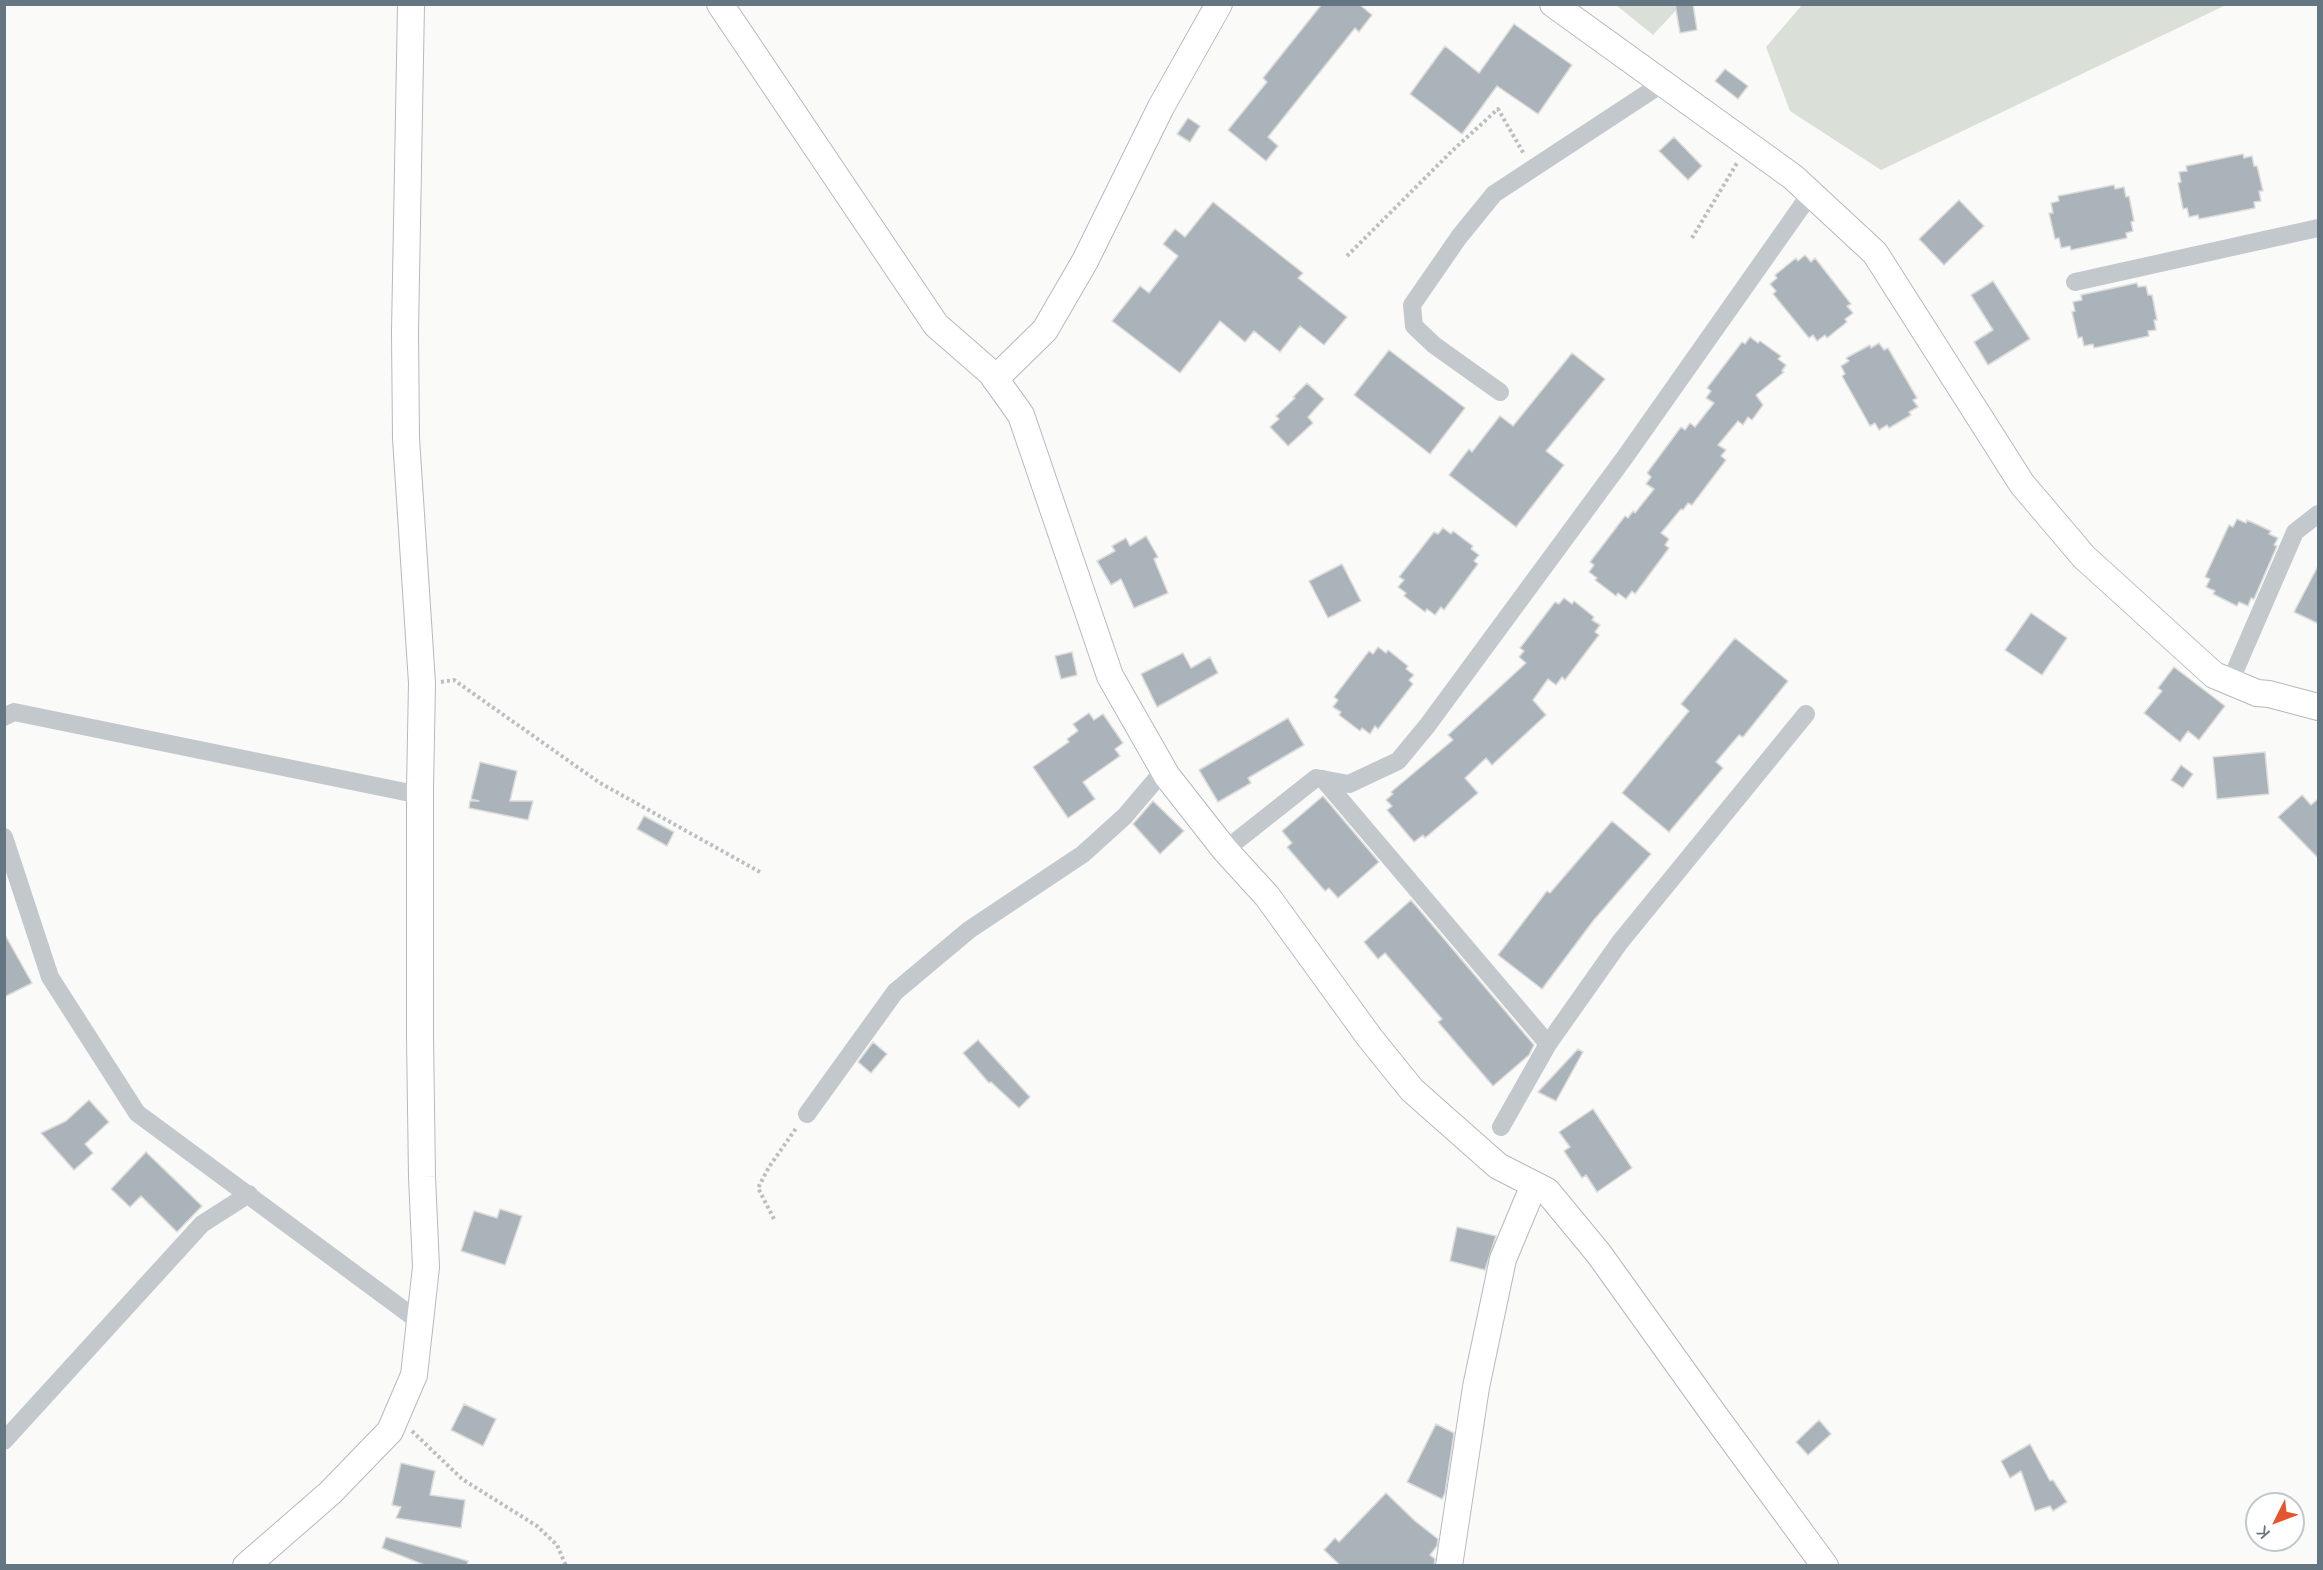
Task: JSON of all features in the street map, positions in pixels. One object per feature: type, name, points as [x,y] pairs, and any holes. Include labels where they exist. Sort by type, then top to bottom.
[{"type":"street","points":[[246,1566],[330,1494],[390,1431],[414,1375],[426,1267],[420,1084],[422,683],[406,414],[405,332],[411,4]]},
{"type":"street","points":[[720,4],[936,325],[995,379],[1021,415],[1110,676],[1164,770],[1225,850],[1267,896],[1370,1038],[1412,1090],[1498,1166],[1547,1191],[1599,1254],[1825,1566]]},
{"type":"street","points":[[995,379],[1045,330],[1085,261],[1161,108],[1220,4]]},
{"type":"street","points":[[1553,4],[1793,177],[1875,253],[2022,484],[2084,557],[2214,675],[2257,693],[2319,707]]},
{"type":"street","points":[[1500,392],[1434,345],[1414,326],[1412,306],[1459,237],[1494,194],[1663,83]]},
{"type":"street","points":[[1225,850],[1316,778],[1348,784],[1398,761],[1625,457],[1811,193]]},
{"type":"street","points":[[2075,282],[2319,228]]},
{"type":"street","points":[[2230,682],[2295,532],[2319,514]]},
{"type":"street","points":[[4,717],[14,712],[420,795]]},
{"type":"street","points":[[1502,1127],[1548,1044],[1620,942],[1806,714]]},
{"type":"street","points":[[807,1114],[895,992],[969,930],[1083,854],[1125,816],[1164,770]]},
{"type":"street","points":[[1323,779],[1548,1044]]},
{"type":"street","points":[[4,837],[50,977],[137,1113],[420,1322]]},
{"type":"street","points":[[1449,1566],[1476,1387],[1503,1259],[1534,1185]]},
{"type":"street","points":[[4,1441],[202,1224],[249,1194]]},
{"type":"path","points":[[1347,256],[1453,150],[1498,109],[1532,168]]},
{"type":"path","points":[[1692,238],[1748,144]]},
{"type":"path","points":[[422,683],[454,680],[600,783],[760,872]]},
{"type":"path","points":[[774,1219],[758,1188],[774,1159],[807,1114]]},
{"type":"path","points":[[396,1416],[462,1479],[537,1526],[557,1545],[566,1566]]},
{"type":"shaded area","points":[[1616,5],[1681,5],[1653,35]]},
{"type":"shaded area","points":[[1802,5],[2226,5],[1881,170],[1790,111],[1766,47]]},
{"type":"building","points":[[1322,4],[1359,4],[1372,15],[1359,32],[1355,28],[1268,137],[1278,146],[1266,161],[1228,130],[1267,82],[1263,78]]},
{"type":"building","points":[[1675,4],[1693,4],[1697,30],[1680,33]]},
{"type":"building","points":[[1514,24],[1572,65],[1538,114],[1497,86],[1462,134],[1410,94],[1445,46],[1479,73]]},
{"type":"building","points":[[1725,69],[1748,86],[1738,99],[1715,81]]},
{"type":"building","points":[[1188,118],[1200,126],[1190,142],[1177,134]]},
{"type":"building","points":[[1674,137],[1702,166],[1688,180],[1659,151]]},
{"type":"building","points":[[2243,154],[2244,158],[2252,156],[2263,191],[2259,191],[2261,201],[2254,202],[2255,208],[2199,219],[2198,215],[2189,217],[2187,208],[2183,209],[2178,183],[2181,182],[2179,172],[2187,171],[2186,166]]},
{"type":"building","points":[[2114,185],[2115,189],[2124,187],[2126,197],[2129,196],[2134,221],[2131,222],[2133,231],[2126,233],[2127,238],[2071,250],[2070,246],[2061,248],[2059,238],[2055,239],[2049,213],[2053,213],[2051,203],[2059,201],[2058,196]]},
{"type":"building","points":[[1959,200],[1984,226],[1944,265],[1919,239]]},
{"type":"building","points":[[1213,202],[1303,273],[1298,278],[1347,317],[1324,345],[1300,326],[1280,352],[1254,331],[1245,342],[1220,321],[1180,373],[1112,321],[1140,286],[1149,293],[1178,256],[1163,244],[1175,229],[1185,237]]},
{"type":"building","points":[[1805,255],[1811,262],[1815,258],[1851,304],[1847,306],[1853,313],[1845,319],[1847,322],[1827,338],[1825,335],[1817,341],[1813,335],[1809,338],[1773,294],[1776,291],[1770,284],[1777,278],[1775,275],[1796,258],[1798,261]]},
{"type":"building","points":[[1993,281],[2030,339],[1988,365],[1974,342],[1993,330],[1971,295]]},
{"type":"building","points":[[2137,283],[2138,287],[2146,286],[2148,295],[2152,295],[2157,320],[2154,320],[2156,330],[2148,331],[2149,336],[2094,348],[2093,344],[2084,346],[2082,337],[2078,338],[2072,312],[2075,311],[2073,302],[2082,300],[2081,295]]},
{"type":"building","points":[[1750,337],[1758,343],[1760,341],[1781,356],[1778,359],[1786,365],[1782,371],[1784,372],[1756,395],[1763,405],[1752,420],[1748,417],[1743,425],[1738,421],[1718,445],[1726,450],[1721,456],[1726,460],[1692,505],[1688,503],[1683,510],[1681,509],[1661,533],[1669,539],[1665,545],[1669,548],[1635,594],[1632,591],[1626,599],[1618,593],[1616,596],[1595,580],[1597,578],[1589,572],[1594,565],[1590,562],[1625,516],[1628,518],[1633,511],[1635,513],[1654,489],[1646,484],[1651,477],[1647,473],[1681,427],[1685,430],[1690,423],[1695,427],[1714,403],[1706,398],[1711,391],[1707,388],[1742,342],[1745,344]]},
{"type":"building","points":[[1879,343],[1884,350],[1888,348],[1917,398],[1913,400],[1918,407],[1909,412],[1911,415],[1889,428],[1887,425],[1879,430],[1875,423],[1870,426],[1842,376],[1845,374],[1841,366],[1849,361],[1846,358],[1870,345],[1871,348]]},
{"type":"building","points":[[1389,350],[1465,408],[1430,454],[1354,395]]},
{"type":"building","points":[[1572,353],[1605,379],[1546,451],[1564,465],[1516,527],[1449,475],[1469,449],[1472,452],[1500,416],[1513,426]]},
{"type":"building","points":[[1307,383],[1324,399],[1308,417],[1313,423],[1288,446],[1270,427],[1279,419],[1276,416]]},
{"type":"building","points":[[2237,519],[2246,523],[2247,520],[2271,531],[2269,534],[2278,538],[2274,545],[2277,546],[2254,599],[2251,598],[2248,606],[2239,602],[2237,606],[2213,594],[2215,591],[2206,587],[2210,579],[2205,577],[2229,525],[2233,527]]},
{"type":"building","points":[[1443,528],[1451,534],[1453,531],[1473,546],[1471,549],[1479,555],[1474,561],[1478,564],[1444,610],[1441,607],[1435,615],[1427,609],[1425,612],[1404,596],[1406,593],[1398,587],[1404,580],[1399,577],[1434,532],[1438,534]]},
{"type":"building","points":[[1146,536],[1158,557],[1154,559],[1168,593],[1134,608],[1121,579],[1111,585],[1097,561],[1115,551],[1112,546],[1126,538],[1130,546]]},
{"type":"building","points":[[1342,564],[1361,601],[1328,618],[1309,581]]},
{"type":"building","points":[[2319,564],[2319,624],[2294,612]]},
{"type":"building","points":[[1564,598],[1572,604],[1574,601],[1594,617],[1592,620],[1600,625],[1595,632],[1599,635],[1565,680],[1562,677],[1556,685],[1548,679],[1533,700],[1546,715],[1492,765],[1486,758],[1465,778],[1478,793],[1425,838],[1423,835],[1414,842],[1387,810],[1392,806],[1386,800],[1393,794],[1391,792],[1453,740],[1448,735],[1526,663],[1519,657],[1524,651],[1520,648],[1555,602],[1559,604]]},
{"type":"building","points":[[2031,613],[2067,638],[2042,675],[2005,650]]},
{"type":"building","points":[[1735,638],[1788,681],[1743,737],[1739,735],[1716,762],[1723,768],[1669,832],[1622,793],[1689,711],[1681,704]]},
{"type":"building","points":[[1378,647],[1386,653],[1388,650],[1408,666],[1406,669],[1414,675],[1409,680],[1413,684],[1378,729],[1375,726],[1370,734],[1362,728],[1360,731],[1339,715],[1341,712],[1333,707],[1338,700],[1334,697],[1369,651],[1373,654]]},
{"type":"building","points":[[1072,652],[1077,675],[1061,679],[1055,656]]},
{"type":"building","points":[[1183,653],[1191,668],[1210,657],[1218,673],[1157,707],[1141,674]]},
{"type":"building","points":[[2174,667],[2225,706],[2199,740],[2188,731],[2180,742],[2144,713],[2162,691],[2158,688]]},
{"type":"building","points":[[1089,713],[1094,720],[1103,714],[1123,743],[1115,749],[1120,756],[1083,782],[1095,799],[1068,818],[1033,767],[1069,742],[1067,739],[1078,731],[1073,724]]},
{"type":"building","points":[[1288,718],[1304,745],[1248,778],[1251,783],[1218,802],[1199,770]]},
{"type":"building","points":[[2265,752],[2269,794],[2217,799],[2213,757]]},
{"type":"building","points":[[480,762],[517,771],[510,801],[533,801],[528,820],[469,808],[470,801],[479,801],[471,799]]},
{"type":"building","points":[[2181,765],[2193,774],[2183,788],[2171,780]]},
{"type":"building","points":[[2302,795],[2311,805],[2319,798],[2319,859],[2278,817]]},
{"type":"building","points":[[1323,796],[1379,862],[1338,898],[1329,888],[1325,891],[1287,847],[1292,843],[1282,831]]},
{"type":"building","points":[[1153,801],[1184,831],[1160,854],[1133,824]]},
{"type":"building","points":[[644,816],[674,832],[667,846],[637,829]]},
{"type":"building","points":[[1612,821],[1651,854],[1593,921],[1542,989],[1498,955],[1547,891],[1550,893]]},
{"type":"building","points":[[1411,900],[1534,1045],[1529,1055],[1493,1086],[1438,1022],[1442,1019],[1385,953],[1378,959],[1364,942]]},
{"type":"building","points":[[4,933],[32,983],[4,997]]},
{"type":"building","points":[[978,1040],[1030,1097],[1019,1108],[991,1082],[989,1083],[963,1053]]},
{"type":"building","points":[[873,1042],[887,1054],[871,1073],[858,1062]]},
{"type":"building","points":[[1578,1049],[1583,1052],[1556,1101],[1538,1092]]},
{"type":"building","points":[[89,1100],[109,1122],[85,1144],[93,1153],[74,1170],[41,1133],[66,1121]]},
{"type":"building","points":[[1593,1109],[1632,1168],[1597,1192],[1586,1175],[1582,1178],[1564,1151],[1570,1147],[1559,1132]]},
{"type":"building","points":[[146,1152],[202,1206],[177,1232],[141,1196],[130,1207],[111,1189]]},
{"type":"building","points":[[500,1209],[522,1216],[505,1265],[461,1251],[474,1211],[497,1218]]},
{"type":"building","points":[[1457,1227],[1496,1236],[1485,1270],[1450,1261]]},
{"type":"building","points":[[464,1404],[496,1419],[483,1446],[451,1430]]},
{"type":"building","points":[[1819,1420],[1831,1434],[1808,1455],[1796,1442]]},
{"type":"building","points":[[1436,1424],[1454,1433],[1445,1493],[1442,1499],[1407,1482]]},
{"type":"building","points":[[2030,1444],[2050,1481],[2053,1480],[2067,1502],[2053,1511],[2050,1506],[2035,1511],[2021,1471],[2010,1478],[2001,1461]]},
{"type":"building","points":[[401,1463],[435,1471],[430,1495],[465,1500],[461,1528],[396,1518],[401,1507],[392,1505]]},
{"type":"building","points":[[1386,1493],[1438,1539],[1437,1546],[1430,1555],[1435,1559],[1434,1566],[1341,1566],[1324,1550],[1335,1538],[1339,1542]]},
{"type":"building","points":[[386,1537],[468,1561],[467,1566],[427,1566],[382,1548]]}]
